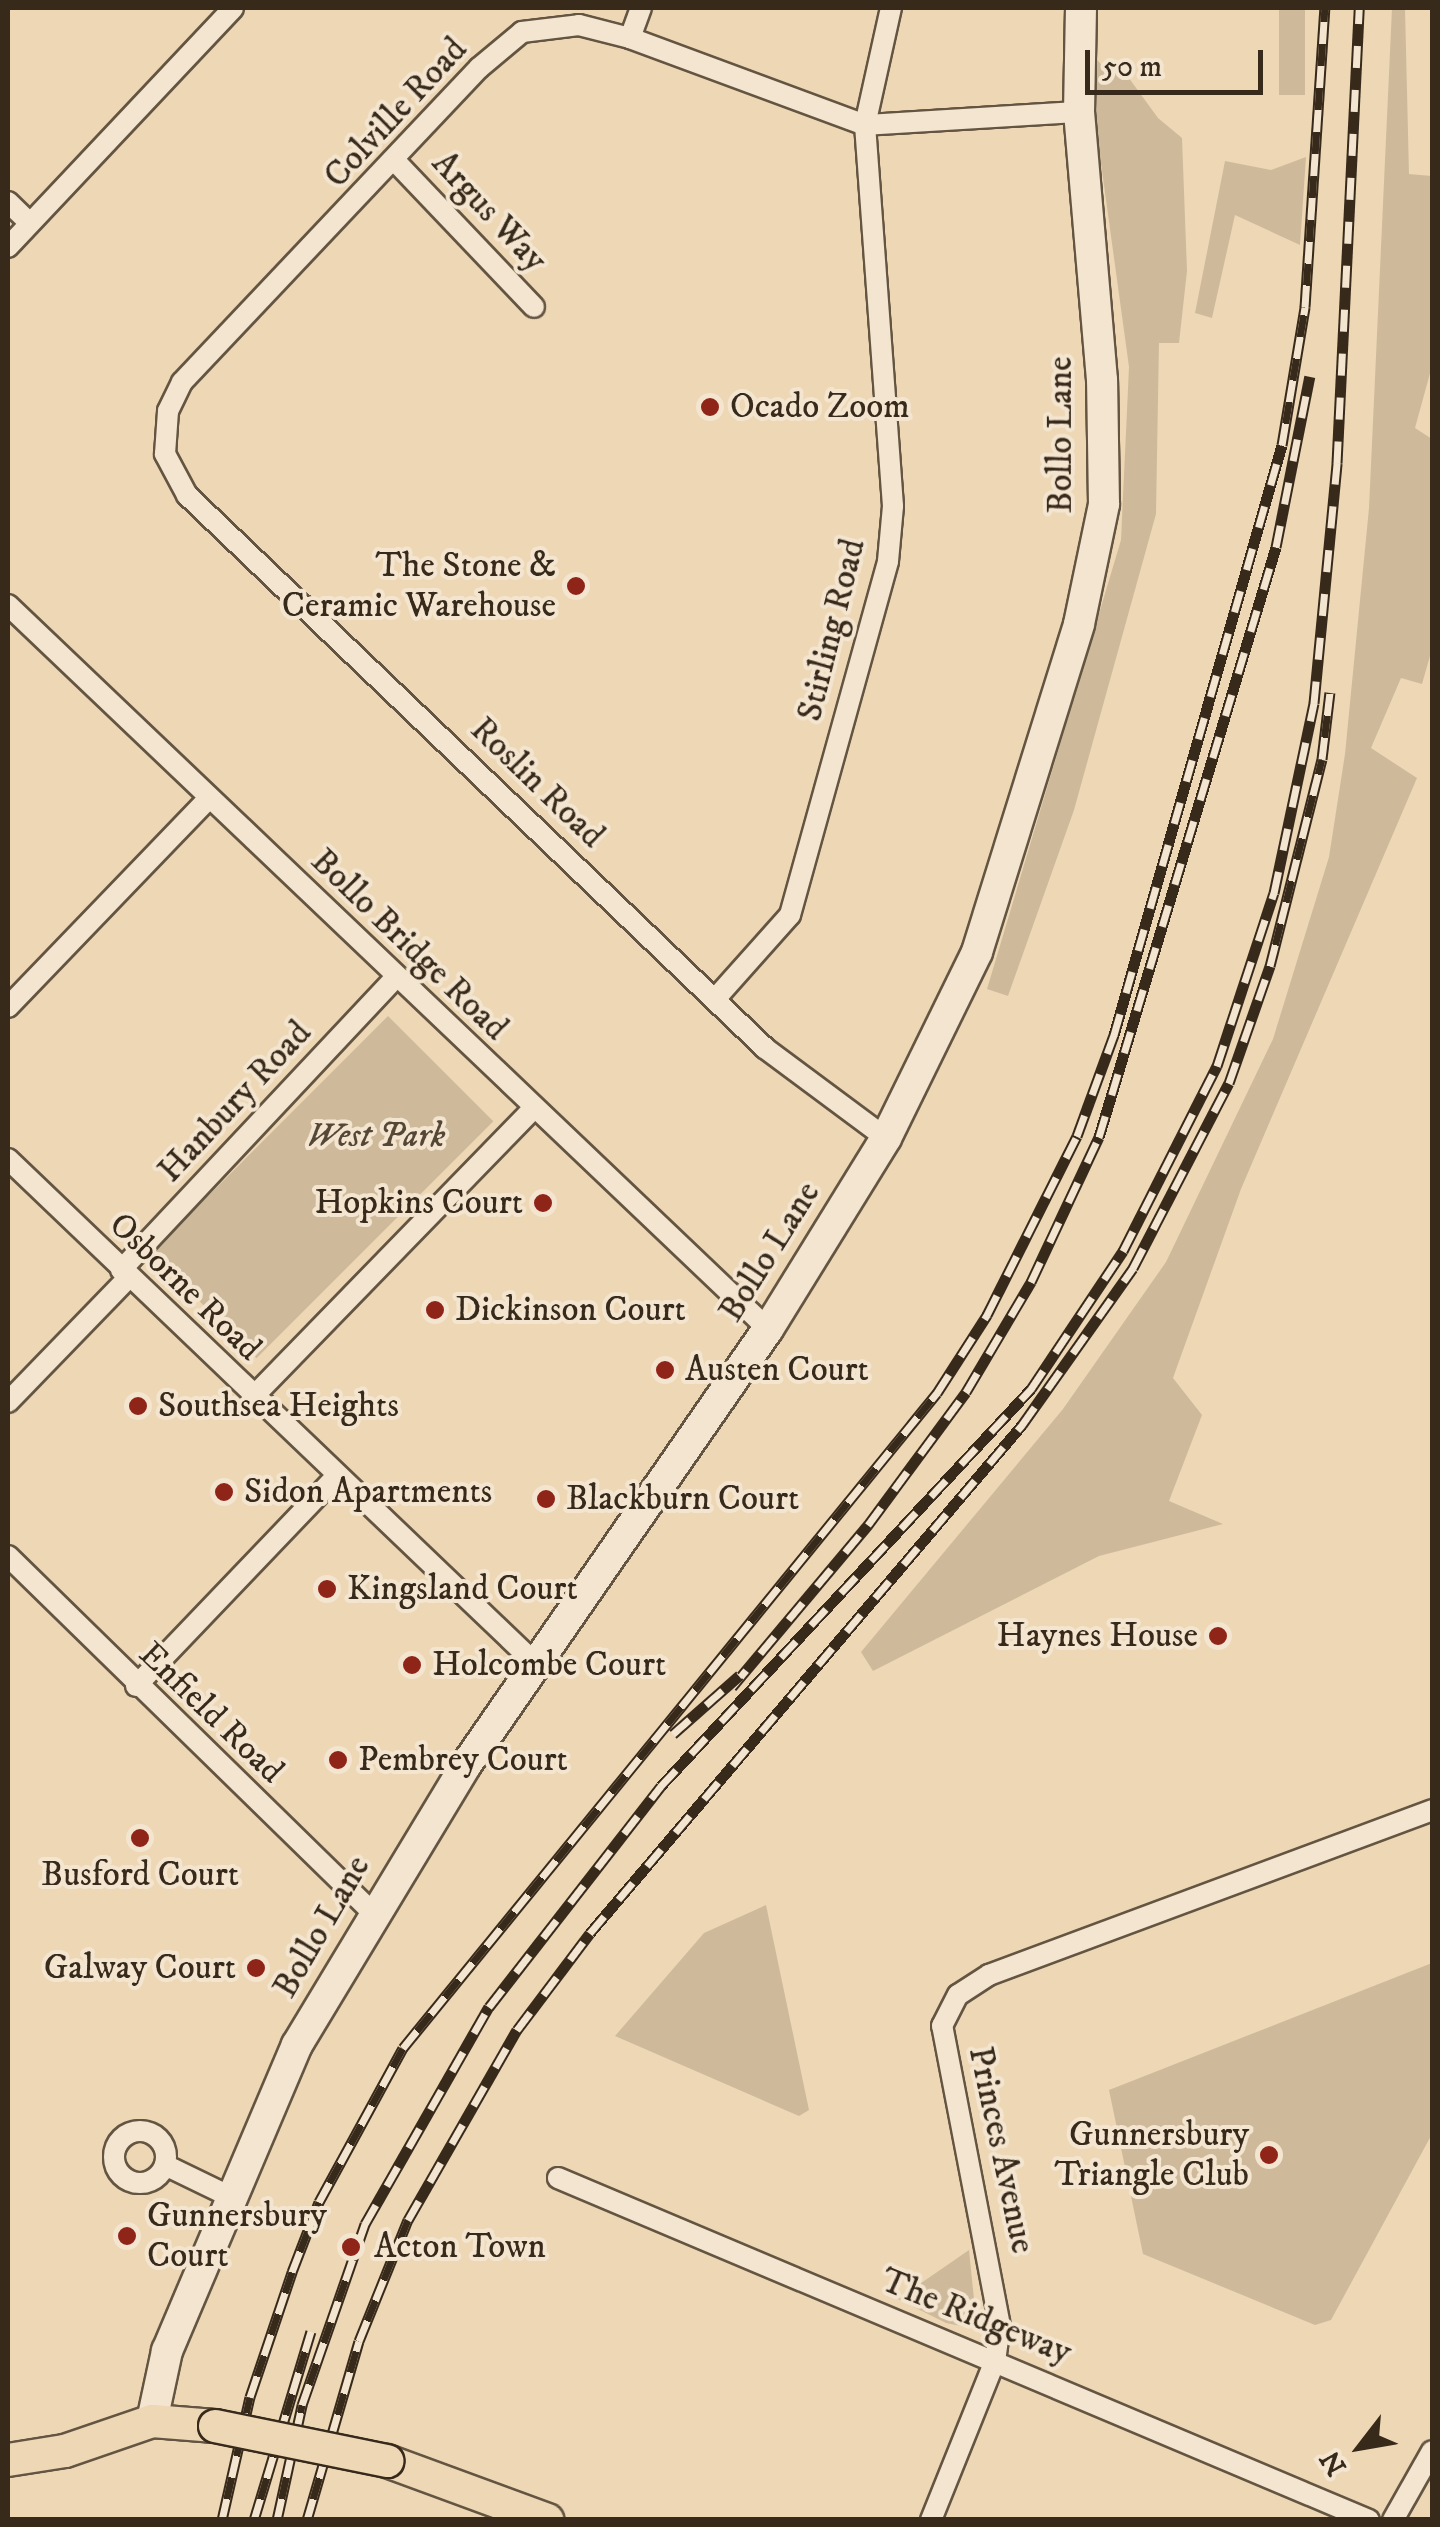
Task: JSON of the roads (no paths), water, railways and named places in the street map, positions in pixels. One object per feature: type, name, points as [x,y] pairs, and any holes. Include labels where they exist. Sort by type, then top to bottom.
[{"type":"main road","points":[[8,2460],[64,2451],[152,2421],[215,2426],[387,2461],[488,2508],[547,2520]]},
{"type":"street","points":[[8,247],[233,8]]},
{"type":"street","points":[[630,38],[641,8]]},
{"type":"street","name":"Stirling Road","points":[[716,998],[790,915],[888,560],[894,506],[865,124],[891,8]]},
{"type":"street","name":"Bollo Lane","points":[[152,2421],[167,2352],[229,2196],[297,2045],[372,1912],[768,1329],[886,1138],[976,952],[1079,624],[1104,504],[1102,380],[1078,112],[1082,8]]},
{"type":"street","name":"Colville Road","points":[[166,454],[168,411],[182,382],[396,162],[479,68],[522,32],[579,26],[630,38],[865,124],[1078,112]]},
{"type":"street","name":"Argus Way","points":[[396,162],[534,307]]},
{"type":"street","points":[[8,202],[30,223]]},
{"type":"street","name":"Roslin Road","points":[[166,454],[188,496],[766,1048],[886,1138]]},
{"type":"street","name":"Bollo Bridge Road","points":[[8,605],[768,1329]]},
{"type":"street","points":[[8,1007],[208,799]]},
{"type":"street","name":"Hanbury Road","points":[[124,1274],[396,977]]},
{"type":"street","points":[[252,1398],[533,1108]]},
{"type":"street","name":"Osborne Road","points":[[8,1159],[124,1274],[156,1315],[337,1476],[536,1666]]},
{"type":"street","points":[[8,1402],[124,1274]]},
{"type":"street","points":[[136,1686],[337,1476]]},
{"type":"street","name":"Enfield Road","points":[[8,1556],[136,1686],[372,1912]]},
{"type":"street","name":"Princes Avenue","points":[[931,2520],[995,2361],[998,2293],[942,2026],[958,1996],[989,1975],[1432,1810]]},
{"type":"street","points":[[166,2165],[229,2196]]},
{"type":"street","name":"The Ridgeway","points":[[558,2178],[1369,2520]]},
{"type":"street","points":[[1393,2520],[1432,2451]]},
{"type":"railway","points":[[222,2520],[250,2397],[292,2272],[319,2202],[403,2048],[937,1393],[987,1315],[1077,1136],[1114,1035],[1282,445],[1305,307],[1325,8]]},
{"type":"railway","points":[[277,2520],[302,2405],[365,2224],[489,2007],[661,1786],[1031,1389],[1123,1251],[1217,1066],[1274,893],[1314,703],[1337,463],[1359,8]]},
{"type":"railway","points":[[732,1687],[868,1525],[966,1392],[1031,1282],[1099,1137],[1276,547],[1310,376]]},
{"type":"railway","points":[[307,2520],[359,2341],[408,2220],[517,2030],[590,1933],[1022,1425],[1133,1268],[1229,1083],[1270,966],[1322,759],[1330,692]]},
{"type":"railway","points":[[673,1734],[740,1675]]},
{"type":"railway","points":[[254,2520],[311,2331]]},
{"type":"place","name":"Ocado Zoom","points":[[710,407]]},
{"type":"place","name":"The Stone & Ceramic Warehouse","points":[[576,586]]},
{"type":"place","name":"Hopkins Court","points":[[543,1203]]},
{"type":"place","name":"Dickinson Court","points":[[435,1310]]},
{"type":"place","name":"Austen Court","points":[[665,1370]]},
{"type":"place","name":"Southsea Heights","points":[[138,1406]]},
{"type":"place","name":"Sidon Apartments","points":[[224,1492]]},
{"type":"place","name":"Blackburn Court","points":[[546,1499]]},
{"type":"place","name":"Kingsland Court","points":[[327,1589]]},
{"type":"place","name":"Haynes House","points":[[1218,1636]]},
{"type":"place","name":"Holcombe Court","points":[[412,1665]]},
{"type":"place","name":"Pembrey Court","points":[[338,1760]]},
{"type":"place","name":"Busford Court","points":[[140,1838]]},
{"type":"place","name":"Galway Court","points":[[256,1968]]},
{"type":"place","name":"Gunnersbury Triangle Club","points":[[1269,2155]]},
{"type":"place","name":"Gunnersbury Court","points":[[127,2236]]},
{"type":"place","name":"Acton Town","points":[[351,2247]]},
{"type":"park label","name":"West Park","points":[[376,1136]]}]
